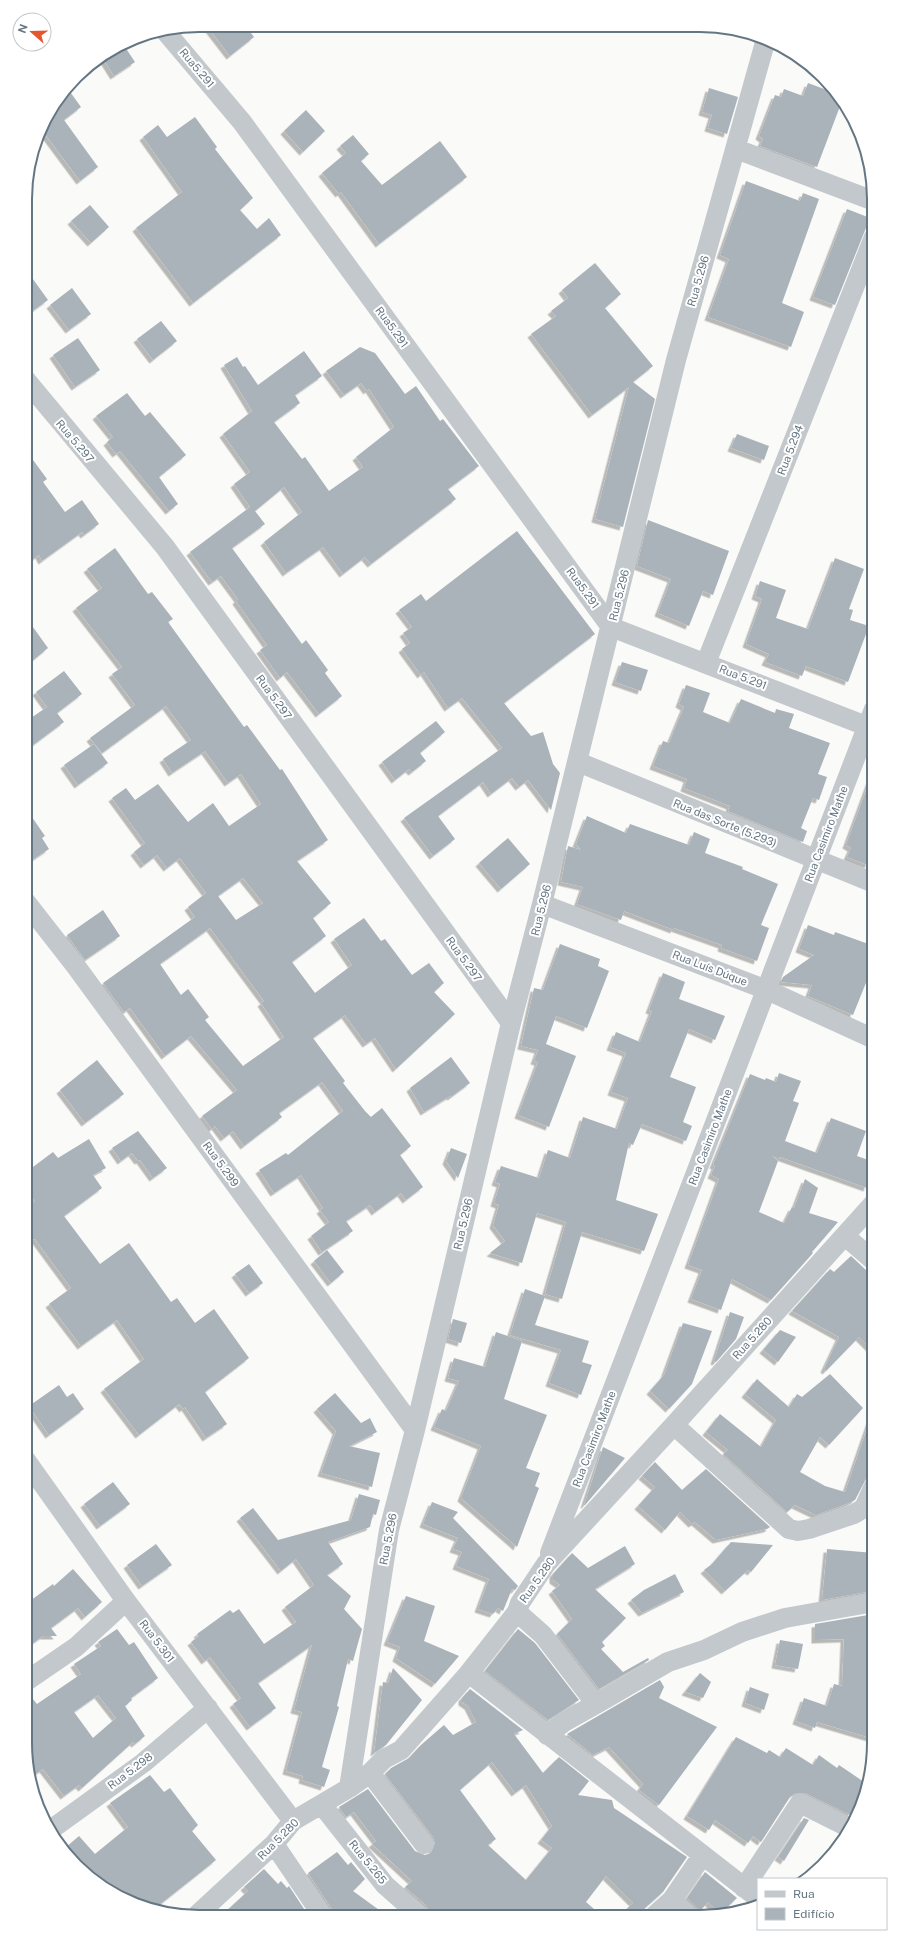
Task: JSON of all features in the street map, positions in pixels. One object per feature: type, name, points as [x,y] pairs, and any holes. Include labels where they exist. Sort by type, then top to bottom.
[{"type":"street","name":"Rua5.291","points":[[168,35],[242,122],[611,627]]},
{"type":"street","name":"Rua 5.296","points":[[349,1788],[389,1530],[415,1430],[511,1023],[578,762],[676,360],[764,45]]},
{"type":"street","points":[[736,149],[867,198]]},
{"type":"street","name":"Rua 5.294","points":[[706,663],[867,254]]},
{"type":"street","name":"Rua 5.297","points":[[32,387],[165,547],[511,1023]]},
{"type":"street","name":"Rua 5.291","points":[[611,627],[706,663],[867,719]]},
{"type":"street","name":"Rua Casimiro Mathe","points":[[546,1564],[816,861],[867,734]]},
{"type":"street","name":"Rua das Sorte (5.293)","points":[[578,762],[816,861],[867,880]]},
{"type":"street","name":"Rua Luís Dúque","points":[[542,904],[767,990],[867,1036]]},
{"type":"street","name":"Rua 5.299","points":[[32,910],[75,965],[415,1430]]},
{"type":"street","name":"Rua 5.280","points":[[202,1910],[274,1844],[293,1821],[322,1805],[333,1796],[349,1788],[370,1773],[384,1759],[401,1750],[469,1673],[517,1612],[520,1603],[546,1564],[867,1211]]},
{"type":"street","points":[[845,1236],[867,1255]]},
{"type":"street","points":[[674,1425],[789,1529],[798,1531],[809,1529],[854,1514],[864,1508],[867,1501]]},
{"type":"street","name":"Rua 5.301","points":[[32,1469],[126,1601],[293,1821]]},
{"type":"street","points":[[32,1677],[76,1647],[126,1601]]},
{"type":"street","points":[[547,1735],[564,1722],[668,1662],[704,1650],[742,1632],[785,1618],[867,1603]]},
{"type":"street","points":[[517,1612],[543,1635],[596,1704]]},
{"type":"street","points":[[469,1673],[498,1694],[547,1735],[751,1893],[757,1879]]},
{"type":"street","name":"Rua 5.298","points":[[55,1827],[143,1763],[208,1708]]},
{"type":"street","points":[[370,1773],[424,1844]]},
{"type":"street","points":[[757,1878],[772,1843],[800,1803],[845,1826]]},
{"type":"street","name":"Rua 5.265","points":[[322,1805],[385,1885],[413,1910]]},
{"type":"street","points":[[274,1844],[319,1910]]},
{"type":"street","points":[[661,1910],[672,1900],[702,1856]]},
{"type":"street","points":[[672,1900],[683,1910]]},
{"type":"building","points":[[211,32],[250,32],[254,37],[230,56]]},
{"type":"building","points":[[126,49],[135,62],[114,76],[105,61]]},
{"type":"building","points":[[808,83],[827,90],[840,107],[817,167],[760,146],[763,139],[759,136],[775,95],[781,97],[784,89],[803,96]]},
{"type":"building","points":[[709,88],[738,97],[727,134],[708,128],[712,115],[702,112]]},
{"type":"building","points":[[70,92],[81,107],[64,120],[98,167],[80,181],[45,134],[48,131],[46,133],[54,115]]},
{"type":"building","points":[[306,110],[325,131],[303,152],[284,131]]},
{"type":"building","points":[[195,117],[217,147],[215,149],[253,198],[240,210],[257,229],[269,218],[281,235],[193,303],[136,228],[182,192],[143,137],[158,125],[167,137]]},
{"type":"building","points":[[353,135],[369,154],[361,161],[382,185],[440,141],[467,177],[379,244],[341,192],[339,194],[322,173],[346,153],[340,146]]},
{"type":"building","points":[[746,181],[800,201],[803,193],[819,199],[782,303],[804,312],[791,347],[708,317],[729,259],[720,255]]},
{"type":"building","points":[[90,205],[109,227],[91,243],[71,221]]},
{"type":"building","points":[[847,209],[867,217],[867,225],[835,305],[813,297]]},
{"type":"building","points":[[595,263],[621,294],[605,308],[653,366],[633,382],[655,399],[623,527],[595,519],[629,387],[592,415],[531,334],[556,316],[551,311],[568,298],[562,290]]},
{"type":"building","points":[[32,278],[48,300],[34,310],[32,307]]},
{"type":"building","points":[[72,288],[91,314],[69,330],[50,305]]},
{"type":"building","points":[[161,321],[177,341],[153,360],[137,339]]},
{"type":"building","points":[[78,338],[100,370],[75,387],[53,355]]},
{"type":"building","points":[[360,347],[375,353],[405,394],[416,386],[440,421],[443,419],[479,466],[448,489],[456,499],[371,564],[365,557],[343,574],[323,547],[286,573],[264,542],[302,512],[284,487],[255,511],[265,524],[232,548],[302,644],[306,640],[328,670],[325,673],[342,696],[319,714],[287,672],[280,678],[260,650],[267,645],[236,601],[238,599],[221,576],[212,582],[190,552],[250,507],[234,484],[250,472],[223,434],[252,411],[224,365],[237,357],[258,385],[304,351],[322,376],[295,395],[300,403],[274,422],[302,459],[305,457],[329,491],[363,467],[356,457],[394,427],[369,389],[367,391],[361,383],[344,395],[326,371]]},
{"type":"building","points":[[127,393],[145,416],[150,412],[186,455],[159,477],[178,504],[169,511],[120,451],[116,454],[107,442],[113,437],[96,416]]},
{"type":"building","points":[[737,434],[769,446],[764,460],[731,448]]},
{"type":"building","points":[[32,459],[47,479],[43,482],[65,512],[82,500],[99,524],[84,535],[82,532],[42,561],[39,555],[32,560]]},
{"type":"building","points":[[648,520],[729,551],[713,595],[703,591],[689,626],[658,613],[671,579],[637,566]]},
{"type":"building","points":[[517,531],[595,634],[504,703],[531,736],[543,732],[553,764],[560,773],[551,810],[528,780],[519,787],[512,778],[491,794],[483,782],[438,816],[455,839],[433,856],[404,818],[502,748],[462,698],[448,708],[424,672],[421,675],[402,649],[410,643],[403,633],[412,627],[399,610],[421,594],[426,601]]},
{"type":"building","points":[[115,548],[148,594],[152,592],[173,619],[168,622],[244,727],[247,725],[280,770],[282,769],[328,840],[297,861],[331,903],[313,918],[326,936],[292,962],[315,993],[352,965],[334,939],[364,918],[381,941],[385,939],[412,975],[429,963],[444,983],[434,992],[455,1014],[396,1069],[375,1038],[366,1044],[345,1015],[313,1038],[345,1081],[343,1083],[365,1111],[371,1117],[382,1108],[411,1146],[400,1155],[423,1187],[406,1200],[401,1193],[375,1212],[370,1205],[346,1221],[353,1231],[322,1252],[311,1236],[329,1222],[320,1210],[323,1208],[301,1175],[274,1193],[259,1170],[286,1153],[288,1155],[343,1111],[322,1082],[279,1113],[282,1117],[244,1146],[233,1131],[224,1138],[215,1126],[212,1129],[202,1116],[237,1090],[191,1036],[165,1056],[130,1008],[124,1012],[103,983],[195,917],[188,907],[206,893],[180,858],[167,868],[157,855],[144,865],[134,852],[145,843],[112,798],[126,788],[135,800],[158,784],[188,822],[213,803],[229,826],[261,804],[241,774],[228,783],[205,751],[172,773],[163,759],[191,740],[166,706],[102,753],[90,738],[135,705],[112,674],[122,667],[76,608],[102,588],[87,569]],"holes":[[[243,878],[263,903],[236,920],[218,896]],[[210,928],[264,1001],[261,1003],[284,1037],[243,1066],[205,1020],[209,1017],[188,989],[181,995],[160,964]]]},
{"type":"building","points":[[835,558],[864,569],[849,609],[853,610],[850,620],[867,625],[867,631],[848,682],[806,666],[802,676],[765,662],[769,654],[746,644],[762,599],[755,596],[760,581],[786,590],[776,618],[808,629]]},
{"type":"building","points":[[32,626],[48,648],[32,661]]},
{"type":"building","points":[[622,662],[648,670],[641,691],[615,682]]},
{"type":"building","points":[[64,671],[82,694],[57,713],[64,722],[32,746],[32,717],[47,707],[36,692]]},
{"type":"building","points":[[686,685],[710,693],[703,712],[730,723],[741,699],[775,713],[776,709],[794,714],[789,728],[830,743],[818,774],[827,777],[819,800],[813,798],[801,828],[807,831],[803,842],[728,811],[730,806],[684,788],[687,779],[653,766],[663,741],[669,743],[684,707],[679,704]]},
{"type":"building","points":[[436,721],[445,732],[420,753],[426,761],[412,772],[409,769],[395,780],[382,762]]},
{"type":"building","points":[[94,744],[108,763],[78,785],[64,765]]},
{"type":"building","points":[[867,788],[867,865],[847,857],[851,848],[846,845]]},
{"type":"building","points":[[587,816],[626,833],[630,824],[689,845],[694,832],[710,839],[705,853],[743,867],[742,869],[778,884],[761,925],[769,928],[757,961],[721,948],[722,945],[674,928],[674,930],[624,911],[621,920],[577,904],[583,887],[561,882],[568,846],[581,850],[576,844]]},
{"type":"building","points":[[32,817],[45,836],[42,838],[49,849],[32,860]]},
{"type":"building","points":[[508,838],[530,864],[501,889],[479,863]]},
{"type":"building","points":[[103,910],[120,936],[85,960],[67,935]]},
{"type":"building","points":[[808,925],[834,935],[835,932],[867,943],[867,980],[853,1015],[808,996],[812,985],[781,982],[783,977],[814,955],[799,949]]},
{"type":"building","points":[[560,944],[600,959],[598,966],[609,971],[587,1028],[556,1016],[546,1044],[576,1056],[549,1127],[518,1115],[538,1062],[534,1061],[538,1050],[521,1046],[534,988],[543,990]]},
{"type":"building","points":[[663,973],[685,982],[679,999],[725,1016],[715,1040],[689,1029],[670,1077],[696,1087],[683,1122],[692,1126],[686,1141],[642,1124],[633,1145],[629,1143],[616,1200],[658,1214],[644,1251],[582,1232],[562,1299],[545,1294],[566,1222],[537,1213],[522,1263],[490,1253],[505,1241],[493,1225],[499,1205],[494,1203],[500,1184],[495,1182],[501,1166],[539,1178],[548,1150],[570,1158],[583,1117],[617,1129],[628,1098],[611,1092],[626,1053],[610,1047],[616,1032],[640,1042],[652,1011],[649,1010]]},
{"type":"building","points":[[451,1057],[470,1083],[451,1097],[450,1096],[424,1112],[410,1088]]},
{"type":"building","points":[[97,1060],[124,1094],[85,1123],[60,1090]]},
{"type":"building","points":[[779,1073],[801,1081],[793,1101],[799,1103],[785,1141],[817,1153],[831,1118],[866,1131],[857,1156],[867,1160],[867,1188],[780,1157],[779,1159],[772,1156],[778,1161],[759,1212],[784,1223],[792,1207],[794,1208],[805,1179],[818,1188],[809,1213],[838,1222],[812,1252],[813,1253],[771,1300],[732,1279],[721,1310],[691,1299],[702,1270],[688,1265],[719,1179],[711,1175],[715,1166],[713,1165],[750,1074],[765,1080],[766,1078],[776,1082]]},
{"type":"building","points":[[138,1131],[167,1168],[153,1178],[140,1160],[138,1161],[132,1153],[121,1161],[112,1148]]},
{"type":"building","points":[[89,1139],[106,1168],[93,1175],[102,1188],[64,1216],[100,1264],[129,1243],[171,1302],[177,1298],[195,1323],[214,1309],[249,1358],[205,1392],[227,1424],[206,1438],[185,1407],[183,1409],[179,1404],[139,1435],[104,1389],[144,1359],[117,1320],[81,1346],[49,1304],[71,1288],[35,1239],[34,1240],[32,1238],[32,1203],[35,1201],[32,1197],[32,1168],[53,1152],[58,1158]]},
{"type":"building","points":[[451,1148],[467,1154],[458,1178],[446,1161]]},
{"type":"building","points":[[327,1250],[344,1272],[331,1283],[314,1261]]},
{"type":"building","points":[[851,1256],[867,1270],[867,1345],[859,1337],[826,1371],[824,1369],[839,1337],[792,1311],[830,1269],[834,1272]]},
{"type":"building","points":[[249,1264],[263,1283],[249,1293],[235,1274]]},
{"type":"building","points":[[525,1289],[545,1296],[535,1325],[589,1341],[582,1362],[592,1365],[581,1395],[549,1383],[561,1350],[510,1335]]},
{"type":"building","points":[[730,1312],[744,1317],[736,1339],[716,1362],[714,1361]]},
{"type":"building","points":[[453,1319],[467,1323],[461,1343],[448,1339]]},
{"type":"building","points":[[683,1323],[712,1331],[692,1384],[669,1409],[650,1391],[664,1375]]},
{"type":"building","points":[[780,1330],[796,1337],[778,1362],[763,1350]]},
{"type":"building","points":[[496,1332],[522,1341],[504,1399],[547,1415],[526,1468],[540,1473],[535,1486],[539,1488],[517,1547],[461,1498],[481,1446],[434,1427],[442,1409],[446,1411],[459,1381],[448,1378],[454,1358],[485,1367]]},
{"type":"building","points":[[830,1374],[863,1408],[829,1445],[820,1437],[800,1472],[825,1486],[845,1492],[867,1429],[867,1477],[855,1500],[816,1515],[795,1505],[787,1512],[723,1454],[728,1450],[706,1432],[720,1414],[761,1447],[776,1420],[745,1394],[757,1379],[789,1407],[797,1394],[802,1397]]},
{"type":"building","points":[[59,1385],[67,1397],[73,1393],[84,1409],[49,1435],[32,1410],[32,1404]]},
{"type":"building","points":[[335,1393],[361,1423],[370,1418],[377,1432],[349,1446],[380,1453],[372,1487],[321,1473],[336,1431],[317,1409]]},
{"type":"building","points":[[603,1447],[625,1458],[584,1505]]},
{"type":"building","points":[[655,1462],[682,1490],[706,1469],[770,1527],[767,1529],[716,1540],[695,1522],[692,1524],[680,1512],[665,1530],[638,1506],[655,1487],[642,1476]]},
{"type":"building","points":[[113,1482],[130,1504],[100,1526],[84,1504]]},
{"type":"building","points":[[359,1494],[380,1500],[376,1515],[373,1514],[370,1527],[328,1542],[343,1564],[327,1575],[351,1596],[344,1609],[362,1629],[353,1661],[348,1659],[337,1706],[339,1707],[322,1767],[330,1770],[324,1787],[302,1780],[303,1776],[286,1771],[302,1712],[294,1710],[312,1645],[258,1683],[276,1708],[250,1727],[233,1704],[241,1698],[210,1657],[205,1661],[191,1642],[199,1636],[197,1634],[230,1610],[233,1613],[239,1609],[264,1644],[296,1622],[285,1607],[314,1585],[296,1559],[281,1571],[240,1518],[253,1508],[278,1540],[351,1520]]},
{"type":"building","points":[[432,1502],[458,1512],[453,1518],[518,1586],[515,1590],[512,1589],[503,1611],[498,1608],[493,1614],[478,1609],[489,1579],[456,1566],[462,1552],[453,1549],[458,1538],[423,1524]]},
{"type":"building","points":[[731,1542],[773,1545],[751,1572],[748,1570],[725,1591],[704,1570],[712,1564]]},
{"type":"building","points":[[156,1544],[172,1565],[142,1586],[127,1565]]},
{"type":"building","points":[[625,1546],[635,1564],[595,1589],[626,1618],[602,1642],[605,1646],[601,1649],[623,1672],[648,1658],[649,1660],[599,1689],[557,1634],[572,1619],[552,1591],[560,1585],[553,1580],[553,1574],[572,1553],[588,1568]]},
{"type":"building","points":[[827,1549],[867,1552],[867,1592],[822,1600]]},
{"type":"building","points":[[73,1569],[102,1602],[85,1617],[78,1608],[51,1628],[57,1636],[43,1636],[32,1644],[32,1600],[53,1584],[54,1586]]},
{"type":"building","points":[[675,1574],[684,1592],[642,1613],[631,1600],[644,1590]]},
{"type":"building","points":[[406,1596],[435,1606],[424,1641],[459,1656],[435,1684],[396,1658],[400,1647],[387,1642]]},
{"type":"building","points":[[867,1615],[867,1737],[817,1722],[815,1728],[796,1721],[804,1698],[827,1706],[834,1684],[842,1686],[844,1639],[815,1640],[815,1624]]},
{"type":"building","points":[[117,1629],[129,1645],[134,1642],[158,1678],[131,1698],[132,1700],[125,1706],[145,1736],[135,1744],[133,1742],[82,1788],[79,1785],[64,1796],[43,1769],[35,1775],[32,1754],[32,1698],[37,1704],[81,1674],[74,1664],[101,1646],[98,1642]],"holes":[[[98,1695],[116,1718],[93,1738],[74,1712]]]},
{"type":"building","points":[[518,1629],[535,1643],[579,1700],[548,1720],[485,1671]]},
{"type":"building","points":[[780,1640],[803,1644],[798,1669],[775,1665]]},
{"type":"building","points":[[393,1668],[422,1700],[386,1745],[374,1753],[383,1682],[388,1683]]},
{"type":"building","points":[[700,1673],[711,1682],[703,1698],[685,1692]]},
{"type":"building","points":[[660,1680],[664,1687],[659,1698],[717,1727],[659,1805],[639,1790],[643,1784],[609,1747],[593,1755],[567,1734]]},
{"type":"building","points":[[750,1687],[769,1694],[764,1710],[745,1703]]},
{"type":"building","points":[[470,1689],[523,1730],[514,1734],[543,1773],[559,1757],[589,1781],[578,1795],[612,1800],[614,1808],[687,1857],[663,1892],[644,1910],[625,1910],[633,1903],[606,1876],[586,1902],[595,1910],[428,1910],[427,1906],[405,1887],[412,1881],[372,1844],[376,1841],[354,1812],[346,1817],[339,1807],[368,1789],[415,1851],[425,1855],[431,1853],[435,1843],[433,1837],[385,1774],[391,1768],[409,1758],[421,1745],[444,1725],[453,1735],[476,1722],[468,1706],[462,1702],[462,1698]],"holes":[[[492,1762],[515,1793],[526,1785],[552,1826],[541,1840],[552,1848],[526,1880],[488,1845],[496,1839],[460,1790]]]},
{"type":"building","points":[[736,1737],[767,1753],[769,1750],[780,1757],[786,1748],[813,1765],[819,1755],[837,1768],[839,1765],[863,1781],[858,1797],[850,1815],[805,1793],[795,1793],[790,1797],[761,1842],[753,1836],[748,1843],[715,1820],[709,1830],[687,1816]]},
{"type":"building","points":[[150,1775],[164,1792],[170,1788],[198,1825],[192,1831],[216,1860],[159,1905],[145,1901],[115,1888],[89,1869],[68,1846],[79,1836],[95,1854],[128,1827],[110,1803]]},
{"type":"building","points":[[804,1818],[809,1820],[784,1861],[778,1857]]},
{"type":"building","points":[[337,1852],[348,1865],[351,1862],[365,1879],[353,1891],[379,1910],[332,1910],[308,1873]]},
{"type":"building","points":[[264,1869],[278,1884],[281,1881],[287,1888],[289,1886],[305,1910],[227,1910],[248,1891],[244,1887]]},
{"type":"building","points":[[705,1872],[737,1898],[726,1908],[716,1910],[708,1902],[701,1910],[699,1910],[687,1898]]}]
